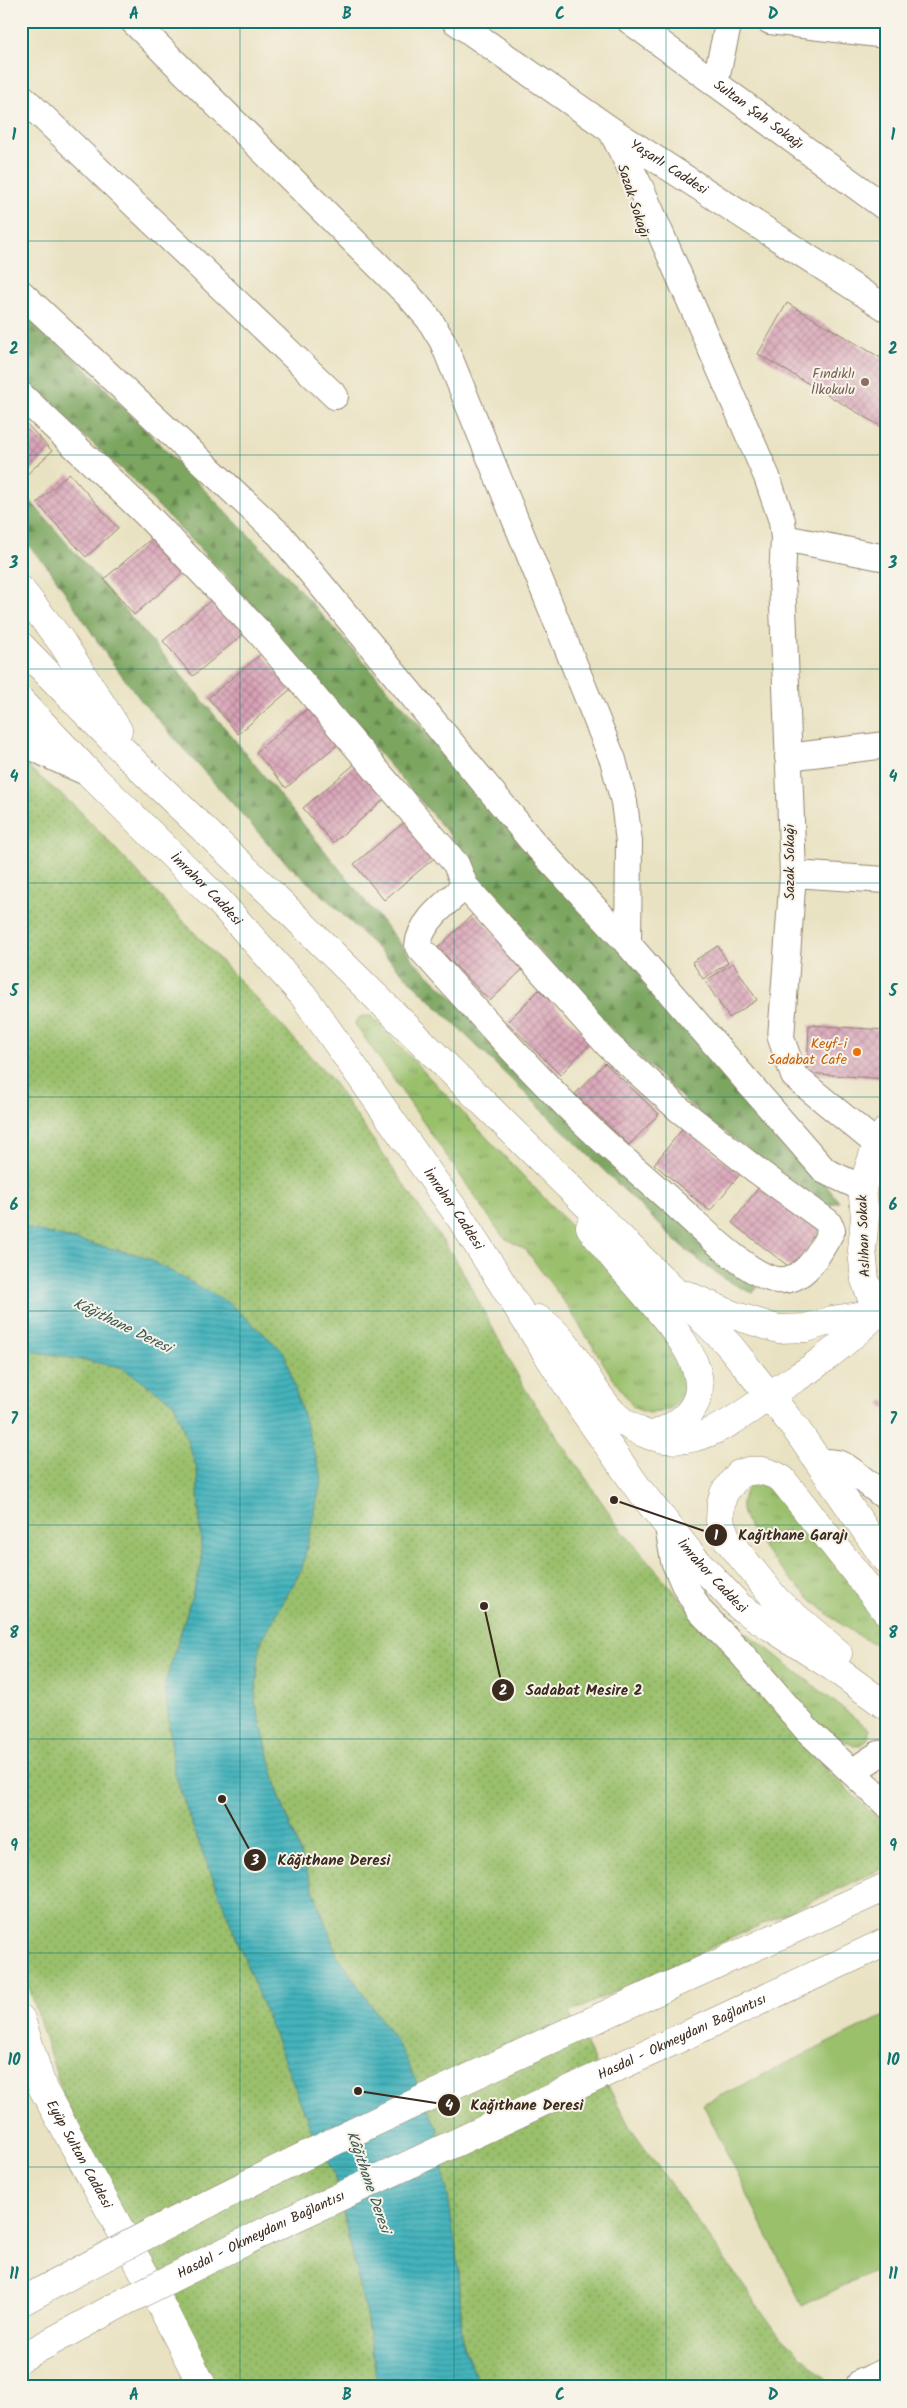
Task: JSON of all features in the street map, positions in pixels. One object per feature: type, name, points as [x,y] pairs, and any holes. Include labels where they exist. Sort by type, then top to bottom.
[{"type":"main road","points":[[21,590],[61,641],[144,772]]},
{"type":"main road","points":[[21,646],[144,772],[282,904],[729,1345],[770,1395],[820,1462],[886,1560]]},
{"type":"main road","name":"İmrahor Caddesi","points":[[21,701],[90,774],[219,901],[303,995],[461,1219],[520,1308],[583,1410],[640,1491],[694,1558],[740,1607],[834,1668],[886,1706]]},
{"type":"main road","name":"Aslıhan Sokak","points":[[882,1138],[862,1188],[865,1216],[862,1250],[865,1280],[883,1309]]},
{"type":"main road","points":[[557,1176],[605,1248],[672,1326],[698,1371],[698,1398],[691,1412],[679,1423],[651,1436]]},
{"type":"main road","points":[[673,1289],[733,1315],[778,1329],[806,1328],[832,1320],[883,1309]]},
{"type":"main road","points":[[520,1308],[546,1324],[565,1345],[615,1415],[627,1425],[651,1436],[671,1440],[687,1439],[707,1432],[742,1415],[811,1369],[883,1309]]},
{"type":"main road","points":[[886,1611],[782,1479],[772,1472],[760,1470],[739,1474],[724,1493],[721,1503],[720,1521],[727,1539],[778,1602],[834,1650],[886,1701]]},
{"type":"main road","points":[[21,2302],[162,2227],[391,2116],[886,1887]]},
{"type":"main road","name":"Hasdal - Okmeydanı Bağlantısı","points":[[21,2358],[126,2301],[258,2235],[886,1942]]},
{"type":"main road","name":"Eyüp Sultan Caddesi","points":[[21,2019],[43,2089],[149,2282],[203,2387]]},
{"type":"street","points":[[134,21],[410,297],[429,319],[443,342],[613,760],[624,802],[629,842],[628,944]]},
{"type":"street","name":"Yaşarlı Caddesi","points":[[455,21],[610,130],[886,308]]},
{"type":"street","name":"Sultan Şah Sokağı","points":[[630,21],[886,208]]},
{"type":"street","points":[[715,83],[729,21]]},
{"type":"street","points":[[770,21],[886,35]]},
{"type":"street","points":[[21,96],[334,396]]},
{"type":"street","name":"Sazak Sokağı","points":[[610,130],[642,190],[767,477],[782,521],[784,538],[782,580],[793,874],[781,1038],[794,1076],[882,1138]]},
{"type":"street","points":[[21,293],[280,535],[532,841],[628,944],[825,1171],[862,1188]]},
{"type":"street","points":[[21,395],[145,513],[260,633],[456,864],[466,886],[608,1045],[687,1116],[756,1170],[828,1222],[832,1230],[803,1272],[792,1279],[776,1280],[759,1274],[716,1242],[582,1121],[490,1027],[418,946],[419,935],[435,914],[466,886]]},
{"type":"street","points":[[784,538],[886,558]]},
{"type":"street","points":[[21,737],[51,757],[90,774]]},
{"type":"street","points":[[788,757],[886,745]]},
{"type":"street","points":[[793,874],[886,880]]},
{"type":"street","points":[[820,1462],[838,1463],[854,1472],[869,1487],[886,1497]]},
{"type":"street","points":[[668,1527],[674,1561],[684,1584],[700,1611],[741,1653],[808,1731],[886,1804]]},
{"type":"street","points":[[852,1772],[879,1754],[886,1753]]},
{"type":"street","points":[[860,2383],[886,2372]]},
{"type":"green space","points":[[21,311],[86,369],[273,560],[809,1163],[839,1202],[827,1206],[698,1113],[636,1054],[568,983],[481,884],[449,834],[226,576],[132,479],[21,379]]},
{"type":"green space","points":[[21,490],[199,696],[415,962],[757,1287],[753,1293],[722,1277],[677,1242],[333,905],[281,858],[143,703],[108,657],[51,571],[21,537]]},
{"type":"green space","points":[[21,761],[78,809],[328,1075],[458,1263],[525,1389],[618,1526],[831,1774],[886,1826],[886,1867],[569,2013],[631,2129],[778,2334],[834,2387],[480,2387],[462,2342],[459,2269],[403,2052],[337,1955],[279,1795],[255,1702],[260,1643],[302,1569],[143,1256],[21,1227]]},
{"type":"green space","points":[[362,1016],[371,1016],[585,1241],[683,1360],[686,1390],[680,1401],[671,1408],[660,1412],[648,1413],[634,1408],[570,1310],[526,1250],[503,1237],[355,1024],[356,1020]]},
{"type":"green space","points":[[21,1349],[121,1367],[174,1403],[197,1469],[202,1563],[165,1684],[174,1771],[192,1825],[315,2139],[334,2173],[366,2315],[378,2387],[215,2387],[65,2102],[21,1961]]},
{"type":"green space","points":[[752,1482],[767,1482],[886,1624],[885,1646],[869,1641],[848,1629],[826,1612],[781,1569],[763,1547],[749,1526],[742,1510],[743,1498]]},
{"type":"green space","points":[[742,1633],[749,1635],[765,1647],[869,1729],[866,1741],[861,1745],[854,1746],[817,1726],[741,1635]]},
{"type":"green space","points":[[886,2015],[886,2265],[802,2306],[703,2104]]},
{"type":"water","points":[[21,1227],[143,1256],[229,1303],[284,1352],[322,1478],[302,1569],[260,1643],[255,1702],[279,1795],[337,1955],[403,2052],[438,2130],[459,2269],[462,2342],[480,2387],[378,2387],[366,2315],[334,2173],[315,2139],[192,1825],[174,1771],[165,1684],[202,1563],[197,1469],[174,1403],[121,1367],[21,1349]]},
{"type":"building","points":[[787,303],[886,361],[886,422],[882,427],[758,354]]},
{"type":"building","points":[[21,418],[52,451],[21,480]]},
{"type":"building","points":[[69,473],[118,528],[86,557],[37,503]]},
{"type":"building","points":[[157,534],[187,570],[134,615],[104,579]]},
{"type":"building","points":[[216,596],[247,631],[193,676],[163,641]]},
{"type":"building","points":[[262,653],[291,689],[238,734],[208,698]]},
{"type":"building","points":[[309,707],[339,743],[286,788],[256,752]]},
{"type":"building","points":[[356,763],[386,798],[333,843],[303,808]]},
{"type":"building","points":[[408,819],[438,855],[384,900],[354,864]]},
{"type":"building","points":[[474,913],[525,967],[490,1001],[438,948]]},
{"type":"building","points":[[718,946],[728,963],[703,979],[692,962]]},
{"type":"building","points":[[733,963],[757,1000],[729,1018],[705,981]]},
{"type":"building","points":[[539,990],[592,1042],[560,1075],[507,1022]]},
{"type":"building","points":[[809,1025],[886,1030],[885,1079],[807,1073]]},
{"type":"building","points":[[605,1063],[659,1114],[629,1145],[575,1094]]},
{"type":"building","points":[[684,1127],[740,1174],[710,1211],[654,1164]]},
{"type":"building","points":[[762,1183],[822,1229],[792,1269],[732,1223]]},
{"type":"building","points":[[886,1399],[886,1410],[880,1403]]},
{"type":"place","name":"Fındıklı İlkokulu","points":[[865,382]]},
{"type":"place","name":"Keyf-i Sadabat Cafe","points":[[857,1052]]},
{"type":"place","name":"Kağıthane Garajı","points":[[614,1500]]},
{"type":"place","name":"Sadabat Mesire 2","points":[[484,1606]]},
{"type":"place","name":"Kâğıthane Deresi","points":[[222,1799]]},
{"type":"place","name":"Kağıthane Deresi","points":[[358,2091]]}]
